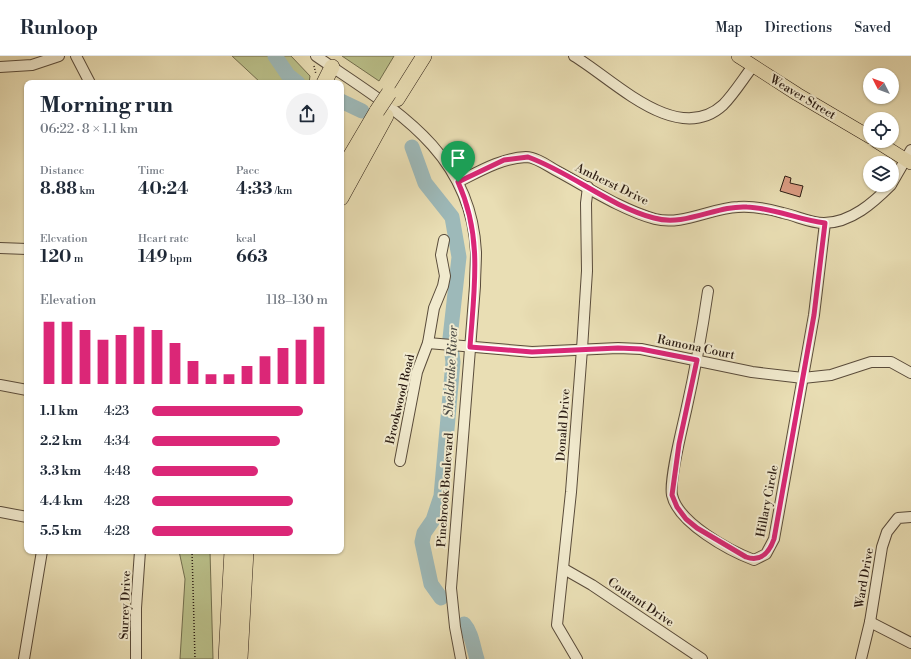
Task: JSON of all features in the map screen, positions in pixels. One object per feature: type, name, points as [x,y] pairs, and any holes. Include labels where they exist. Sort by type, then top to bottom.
[{"type":"highway","points":[[344,168],[393,96],[412,56]]},
{"type":"highway","points":[[393,96],[424,56]]},
{"type":"highway","points":[[326,80],[332,67]]},
{"type":"highway","points":[[344,192],[382,114]]},
{"type":"highway","points":[[226,659],[232,554]]},
{"type":"highway","points":[[240,659],[246,554]]},
{"type":"main road","name":"Weaver Street","points":[[738,56],[863,133]]},
{"type":"main road","points":[[890,148],[909,158]]},
{"type":"street","points":[[0,67],[32,65],[59,56]]},
{"type":"street","points":[[76,56],[88,80]]},
{"type":"street","name":"Pinebrook Boulevard","points":[[316,56],[416,128],[440,153],[458,182],[471,216],[476,252],[451,588],[453,614],[461,659]]},
{"type":"street","points":[[574,56],[655,111],[686,119],[703,116],[724,104],[753,66]]},
{"type":"street","name":"Amherst Drive","points":[[458,182],[504,160],[528,157],[633,211],[662,220],[676,220],[736,207],[748,207],[783,212],[813,222],[825,223],[838,220],[863,210],[884,192]]},
{"type":"street","name":"Amherst Drive","points":[[899,173],[909,158]]},
{"type":"street","name":"Donald Drive","points":[[577,659],[557,624],[564,569],[582,349],[587,271],[586,203],[588,187]]},
{"type":"street","name":"Hillary Circle","points":[[708,291],[697,360],[679,444],[672,495],[677,507],[686,519],[697,528],[733,550],[754,560],[766,554],[774,539],[814,315],[825,223]]},
{"type":"street","name":"Brookwood Road","points":[[400,461],[417,372],[428,343],[434,308],[443,286],[445,276],[441,255],[444,240]]},
{"type":"street","points":[[0,248],[24,249]]},
{"type":"street","name":"Brookwood Road","points":[[428,343],[445,346],[470,347]]},
{"type":"street","name":"Ramona Court","points":[[470,347],[532,352],[582,349],[641,349],[765,375],[803,378],[831,375],[871,362],[891,362],[911,373]]},
{"type":"street","points":[[0,385],[24,389]]},
{"type":"street","points":[[0,512],[24,516]]},
{"type":"street","name":"Ward Drive","points":[[861,659],[870,622],[882,547],[887,532],[898,518],[911,517]]},
{"type":"street","points":[[24,659],[42,554]]},
{"type":"street","name":"Surrey Drive","points":[[136,659],[136,608],[140,554]]},
{"type":"street","name":"Coutant Drive","points":[[564,569],[592,585],[702,659]]},
{"type":"street","points":[[870,622],[911,643]]},
{"type":"path","points":[[192,554],[195,659]]},
{"type":"green space","points":[[232,56],[291,56],[310,76],[309,80],[258,80]]},
{"type":"green space","points":[[342,56],[394,56],[379,81]]},
{"type":"green space","points":[[180,554],[210,554],[213,659],[180,659],[185,579]]},
{"type":"building","points":[[785,176],[791,178],[790,183],[803,186],[800,197],[780,191]]},
{"type":"waterway","name":"Sheldrake River","points":[[275,56],[288,75],[294,80]]},
{"type":"waterway","name":"Sheldrake River","points":[[344,102],[362,111]]},
{"type":"waterway","name":"Sheldrake River","points":[[412,147],[425,183],[452,217],[459,257],[450,338],[453,362],[441,496],[433,520],[424,533],[422,542],[431,584],[441,598]]},
{"type":"waterway","name":"Sheldrake River","points":[[464,624],[471,636],[477,659]]},
{"type":"route","points":[[528,157],[633,211],[662,220],[676,220],[736,207],[748,207],[783,212],[813,222],[825,223],[814,315],[803,378],[774,539],[766,554],[754,560],[746,557],[697,528],[686,519],[677,507],[672,495],[679,444],[697,360],[641,349],[618,348],[532,352],[470,347],[476,252],[471,216],[458,182],[504,160],[528,157]]}]
